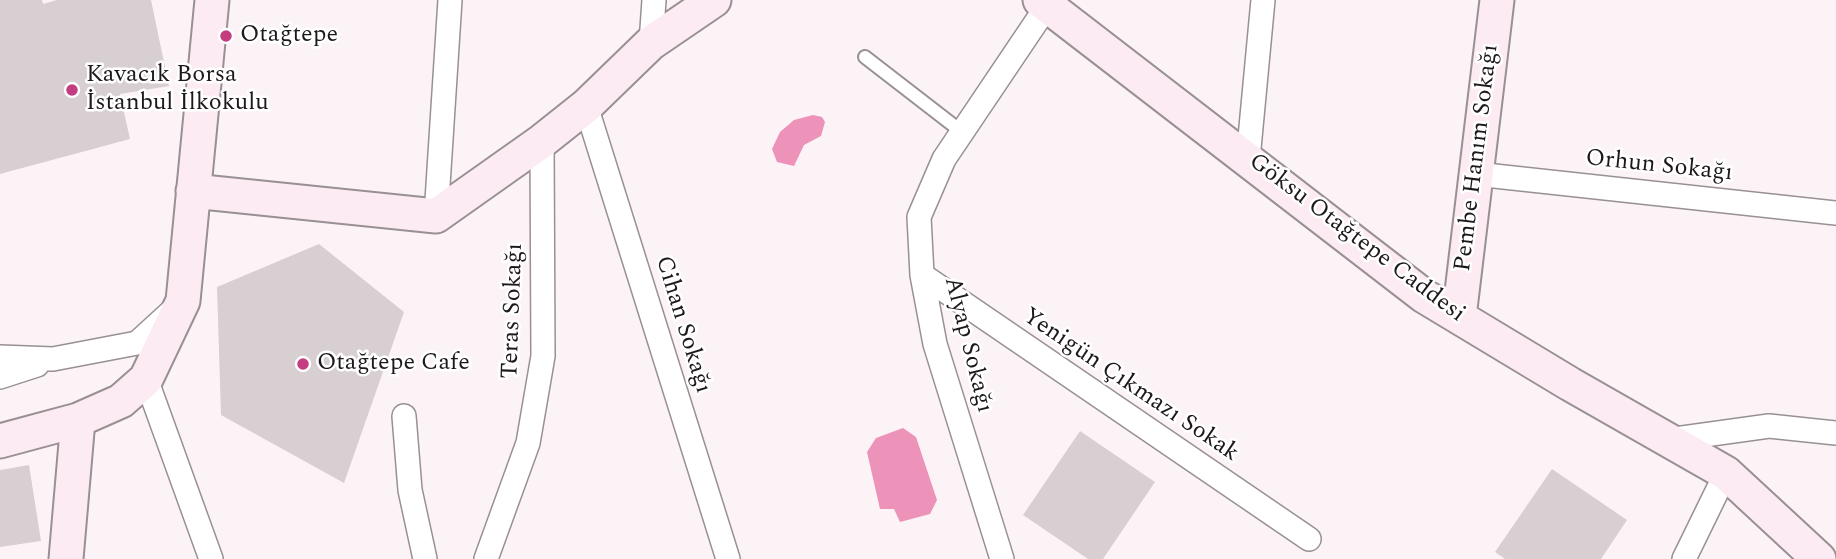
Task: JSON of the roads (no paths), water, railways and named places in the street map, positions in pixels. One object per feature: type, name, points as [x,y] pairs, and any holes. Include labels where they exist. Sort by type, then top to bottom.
[{"type":"street","points":[[0,441],[78,420],[121,401],[146,379],[183,301],[212,0]]},
{"type":"street","points":[[436,216],[450,0]]},
{"type":"street","points":[[651,43],[654,0]]},
{"type":"street","points":[[193,191],[436,216],[542,141],[586,106],[651,43],[714,0]]},
{"type":"street","points":[[1248,159],[1263,0]]},
{"type":"street","name":"Pembe Hanım Sokağı","points":[[1459,317],[1497,0]]},
{"type":"street","name":"Göksu Otağtepe Caddesi","points":[[1054,6],[1424,296],[1726,473],[1819,559]]},
{"type":"street","name":"Alyap Sokağı","points":[[1002,559],[935,344],[922,275],[919,217],[944,159],[1054,6]]},
{"type":"street","name":"Cihan Sokağı","points":[[586,106],[728,559]]},
{"type":"street","name":"Teras Sokağı","points":[[486,559],[528,443],[543,356],[542,141]]},
{"type":"street","name":"Orhun Sokağı","points":[[1476,174],[1836,213]]},
{"type":"street","name":"Yenigün Çıkmazı Sokak","points":[[922,275],[1309,539]]},
{"type":"street","points":[[0,377],[53,359],[137,344],[183,301]]},
{"type":"street","points":[[0,357],[53,359]]},
{"type":"street","points":[[146,379],[211,559]]},
{"type":"street","points":[[404,416],[410,490],[425,559]]},
{"type":"street","points":[[66,559],[78,420]]},
{"type":"street","points":[[1668,439],[1769,426],[1836,433]]},
{"type":"street","points":[[1684,559],[1726,473]]},
{"type":"lane","points":[[865,57],[962,132]]},
{"type":"place","name":"Otağtepe","points":[[226,36]]},
{"type":"place","name":"Kavacık Borsa İstanbul İlkokulu","points":[[72,90]]},
{"type":"place","name":"Otağtepe Cafe","points":[[303,364]]}]
